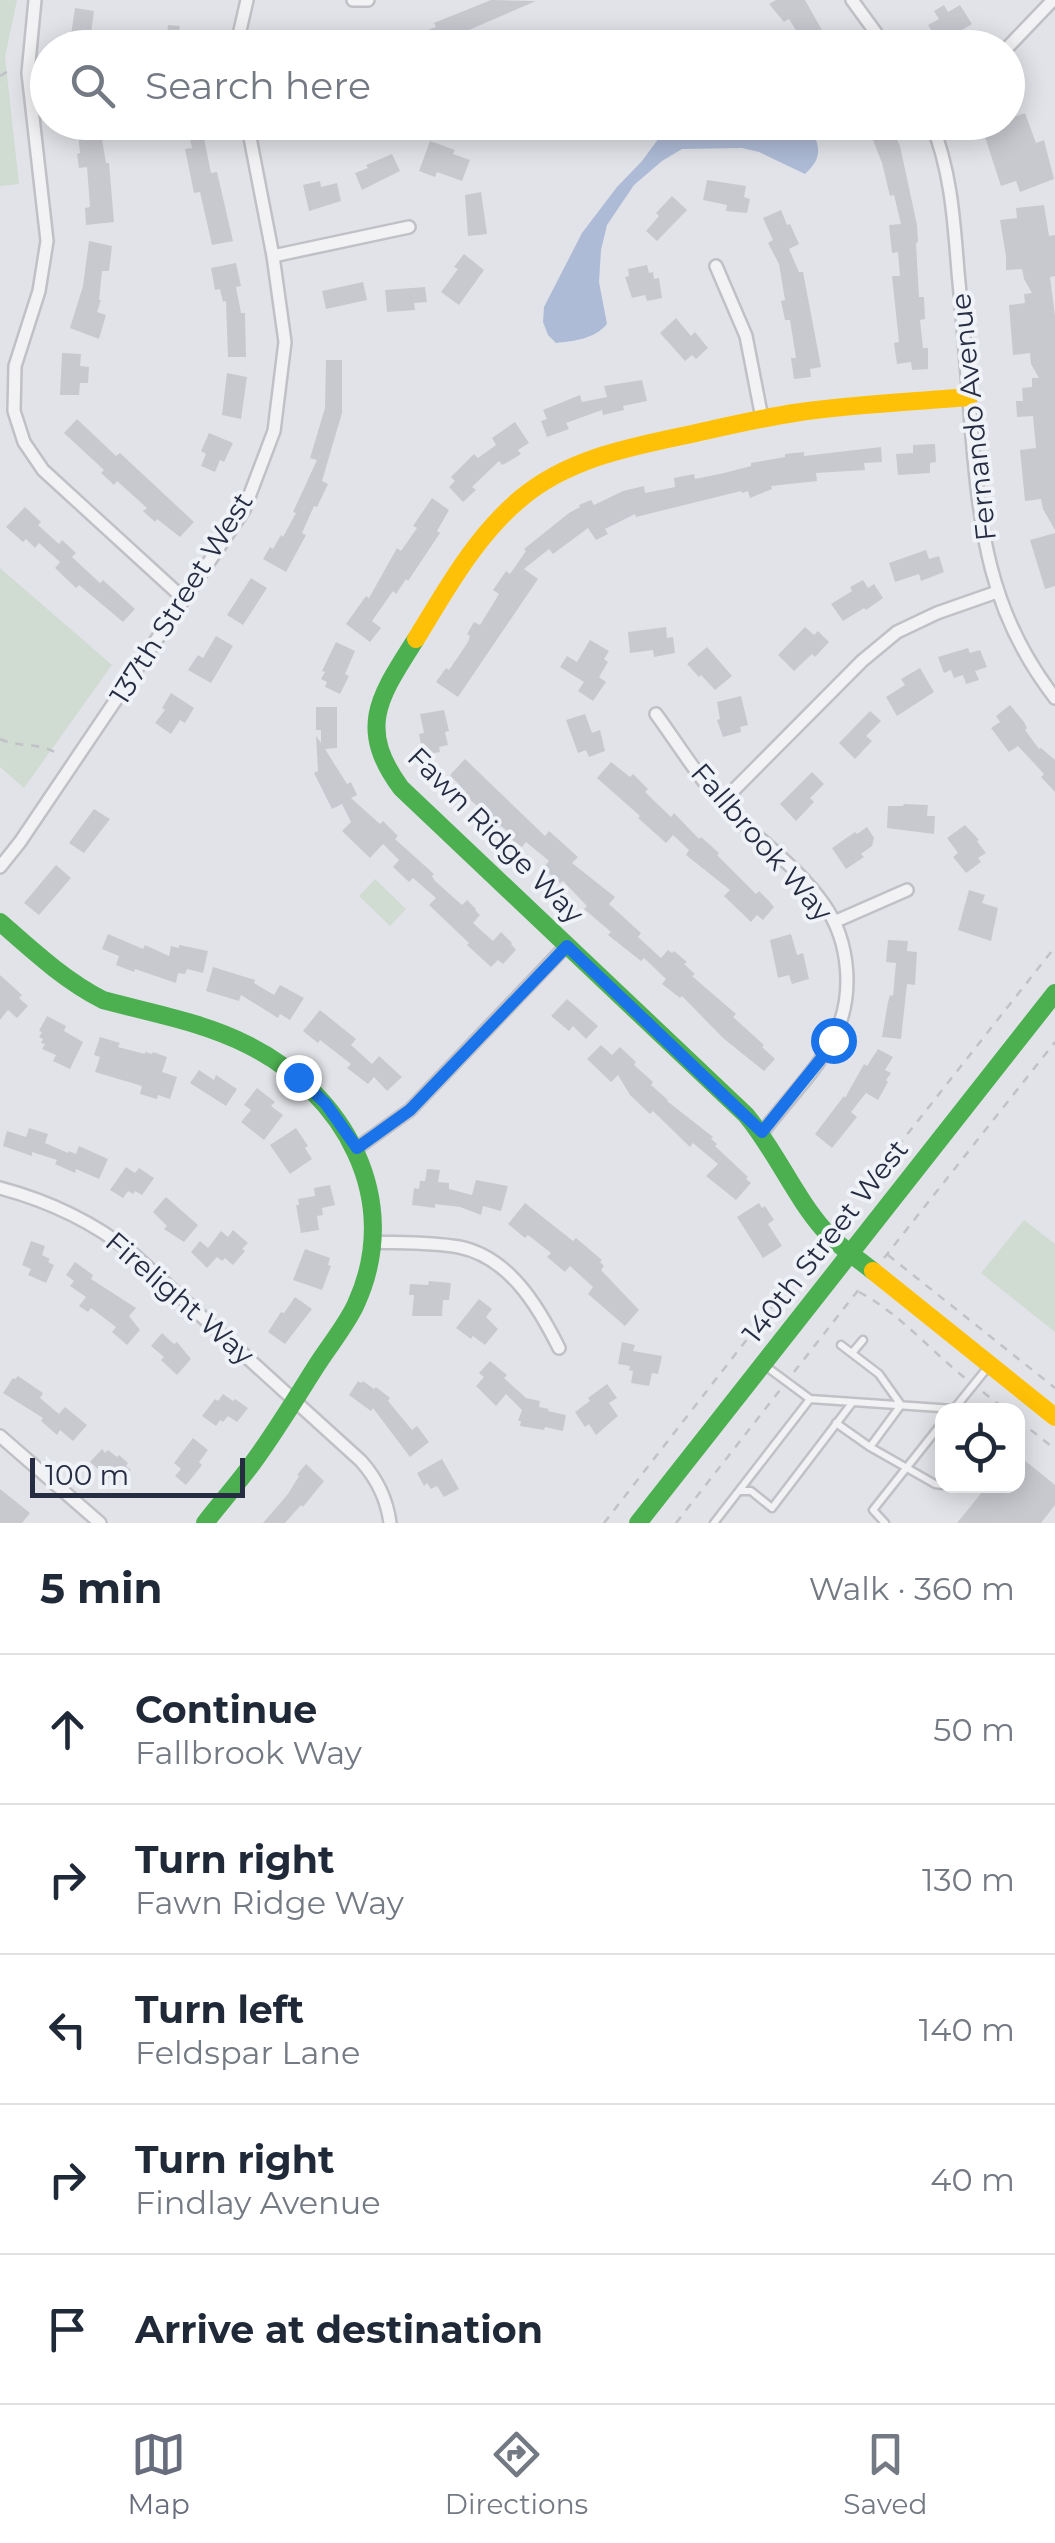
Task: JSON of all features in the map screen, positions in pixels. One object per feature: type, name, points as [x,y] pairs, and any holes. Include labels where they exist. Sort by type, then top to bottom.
[{"type":"street","points":[[32,30],[35,0]]},
{"type":"street","points":[[240,30],[246,0]]},
{"type":"street","points":[[353,0],[368,0]]},
{"type":"street","points":[[852,0],[874,30]]},
{"type":"street","points":[[1025,30],[1054,0]]},
{"type":"street","points":[[30,52],[30,91]]},
{"type":"street","points":[[36,140],[47,241],[39,292],[15,366],[14,411],[24,442],[43,470],[184,600]]},
{"type":"street","name":"137th Street West","points":[[0,867],[244,510],[274,432],[285,342],[274,256],[251,140]]},
{"type":"street","name":"Fernando Avenue","points":[[936,140],[950,186],[980,523],[987,557],[1019,643],[1055,698]]},
{"type":"street","points":[[274,256],[409,227]]},
{"type":"street","points":[[716,266],[746,336],[762,418]]},
{"type":"street","name":"Fawn Ridge Way","points":[[969,398],[762,418],[603,454],[559,472],[537,485],[484,535],[382,692],[376,736],[378,750],[391,776],[762,1132],[821,1226],[1055,1417]]},
{"type":"street","points":[[722,803],[862,661],[896,632],[997,592]]},
{"type":"street","name":"Fallbrook Way","points":[[656,714],[722,803],[823,903],[842,944],[847,994],[833,1040],[762,1132]]},
{"type":"street","points":[[834,922],[906,890]]},
{"type":"street","points":[[0,922],[64,979],[89,994],[227,1035],[269,1056],[326,1104],[357,1148],[368,1180],[374,1242],[356,1305],[296,1400],[205,1523]]},
{"type":"street","points":[[357,1148],[410,1110],[567,946]]},
{"type":"street","name":"140th Street West","points":[[638,1523],[1055,993]]},
{"type":"street","name":"Firelight Way","points":[[0,1188],[52,1204],[120,1244],[368,1468],[379,1486],[390,1523]]},
{"type":"street","points":[[374,1242],[462,1248],[493,1261],[508,1272],[542,1312],[559,1348]]},
{"type":"street","points":[[0,1436],[100,1523]]},
{"type":"lane","points":[[852,1353],[863,1340]]},
{"type":"lane","points":[[842,1345],[879,1374],[901,1405]]},
{"type":"lane","points":[[763,1365],[810,1399],[935,1408]]},
{"type":"lane","points":[[960,1403],[990,1365]]},
{"type":"lane","points":[[714,1523],[810,1399]]},
{"type":"lane","points":[[739,1491],[751,1491],[772,1508],[852,1402]]},
{"type":"lane","points":[[870,1447],[901,1405]]},
{"type":"lane","points":[[836,1423],[935,1484]]},
{"type":"lane","points":[[885,1523],[873,1510],[935,1433]]},
{"type":"path","points":[[0,76],[10,70]]},
{"type":"path","points":[[0,739],[52,750],[59,756]]},
{"type":"path","points":[[839,1222],[1055,947]]},
{"type":"path","points":[[1055,1042],[887,1254],[1055,1388]]},
{"type":"path","points":[[604,1523],[817,1250]]},
{"type":"path","points":[[676,1523],[858,1291],[896,1316],[997,1403]]},
{"type":"path","points":[[1025,1425],[1055,1449]]},
{"type":"shaded area","points":[[0,0],[17,0],[5,57],[19,184],[0,186]]},
{"type":"shaded area","points":[[0,568],[112,665],[24,788],[0,767]]},
{"type":"shaded area","points":[[375,879],[406,909],[390,926],[359,896]]},
{"type":"shaded area","points":[[1024,1220],[1055,1244],[1055,1332],[981,1273]]},
{"type":"water","points":[[657,140],[815,140],[818,155],[805,174],[742,148],[682,149],[662,161],[634,185],[607,225],[599,282],[607,324],[590,336],[556,343],[543,322],[544,307],[582,233]]},
{"type":"building","points":[[491,0],[536,1],[469,30],[428,30],[436,27],[434,23]]},
{"type":"building","points":[[776,0],[805,0],[822,30],[796,30],[789,19],[784,22],[769,4]]},
{"type":"building","points":[[944,5],[948,12],[960,5],[972,24],[962,30],[931,30],[928,25],[939,19],[934,11]]},
{"type":"building","points":[[75,8],[94,11],[91,30],[72,30]]},
{"type":"building","points":[[1025,113],[1036,143],[1044,140],[1054,179],[1020,192],[1016,181],[1001,186],[986,140],[1025,140]]},
{"type":"building","points":[[79,140],[102,140],[109,163],[114,222],[86,225],[85,208],[90,207],[87,167],[79,168]]},
{"type":"building","points":[[190,140],[204,140],[211,173],[217,172],[233,241],[212,245],[200,192],[194,193],[185,149],[192,148]]},
{"type":"building","points":[[873,140],[897,140],[917,225],[919,297],[924,297],[925,319],[920,320],[923,348],[928,348],[928,369],[912,370],[911,362],[897,364],[894,343],[899,342],[892,276],[900,276],[898,252],[892,253],[889,225],[901,224]]},
{"type":"building","points":[[430,141],[470,160],[462,181],[437,172],[435,177],[419,171]]},
{"type":"building","points":[[392,154],[400,171],[362,190],[355,173]]},
{"type":"building","points":[[707,180],[746,186],[744,197],[750,199],[747,213],[726,211],[727,205],[703,200]]},
{"type":"building","points":[[320,181],[321,187],[337,183],[341,201],[309,211],[303,185]]},
{"type":"building","points":[[481,192],[487,234],[468,236],[465,195]]},
{"type":"building","points":[[672,196],[687,210],[657,241],[646,231]]},
{"type":"building","points":[[1044,205],[1049,236],[1055,235],[1055,276],[1050,277],[1055,316],[1055,530],[1041,499],[1025,501],[1020,450],[1036,448],[1033,416],[1017,417],[1016,401],[1023,401],[1022,388],[1032,387],[1032,378],[1039,378],[1030,353],[1013,355],[1009,305],[1025,303],[1024,294],[1032,293],[1022,269],[1006,270],[1000,220],[1017,218],[1016,208]]},
{"type":"building","points":[[781,210],[799,244],[789,249],[799,272],[803,272],[821,367],[810,369],[811,377],[794,379],[791,358],[796,358],[790,320],[785,320],[779,264],[768,243],[773,240],[763,218]]},
{"type":"building","points":[[89,241],[112,246],[109,271],[102,271],[97,312],[106,315],[99,339],[70,328],[83,286]]},
{"type":"building","points":[[464,254],[484,270],[459,305],[441,292]]},
{"type":"building","points":[[236,263],[241,286],[236,287],[241,313],[245,313],[246,357],[228,357],[226,301],[223,302],[220,289],[215,290],[211,268]]},
{"type":"building","points":[[647,265],[654,279],[659,278],[662,298],[632,298],[625,277],[629,276],[628,269]]},
{"type":"building","points":[[363,282],[367,300],[326,309],[322,291]]},
{"type":"building","points":[[425,287],[427,302],[414,303],[415,310],[387,312],[385,290]]},
{"type":"building","points":[[676,318],[708,348],[696,359],[692,355],[685,361],[660,333]]},
{"type":"building","points":[[62,353],[81,354],[80,366],[89,367],[88,383],[80,383],[79,395],[60,395]]},
{"type":"building","points":[[326,360],[342,360],[342,413],[322,481],[328,484],[317,507],[314,506],[302,533],[306,535],[286,572],[263,559],[283,537],[317,460],[310,458],[325,408]]},
{"type":"building","points":[[227,373],[247,377],[241,419],[222,415]]},
{"type":"building","points":[[642,380],[647,401],[603,415],[602,410],[566,423],[569,429],[547,437],[541,421],[547,419],[543,410],[580,395],[582,402],[607,397],[604,386]]},
{"type":"building","points":[[77,419],[194,522],[180,537],[157,519],[155,522],[143,511],[147,508],[117,481],[114,485],[101,473],[104,470],[64,433]]},
{"type":"building","points":[[515,422],[529,443],[508,462],[502,465],[499,461],[472,487],[476,490],[463,502],[449,487],[455,481],[451,477],[474,454],[478,458],[496,445],[492,438]]},
{"type":"building","points":[[209,433],[233,443],[215,472],[201,466],[206,454],[201,451]]},
{"type":"building","points":[[935,444],[936,462],[930,463],[930,473],[898,475],[896,454],[913,453],[913,445]]},
{"type":"building","points":[[881,447],[882,462],[864,463],[865,470],[816,473],[817,481],[771,486],[772,489],[750,498],[748,491],[741,491],[636,517],[635,514],[605,529],[608,534],[596,540],[588,528],[553,554],[549,549],[524,569],[538,579],[458,697],[436,682],[468,642],[467,634],[474,622],[480,625],[499,594],[493,590],[506,571],[510,574],[524,549],[579,505],[591,500],[594,505],[644,486],[645,493],[675,487],[674,478],[694,474],[695,479],[724,473],[785,454],[804,452],[804,456]]},
{"type":"building","points":[[432,498],[449,510],[437,531],[440,533],[408,581],[396,594],[393,591],[372,621],[381,628],[370,642],[346,624],[366,596],[369,598],[397,548],[401,551],[417,528],[413,526]]},
{"type":"building","points":[[25,507],[59,544],[62,540],[76,553],[72,557],[100,583],[103,580],[135,609],[123,622],[79,585],[76,588],[55,568],[60,562],[39,543],[35,548],[6,527]]},
{"type":"building","points":[[1055,533],[1055,586],[1045,589],[1030,540]]},
{"type":"building","points":[[926,550],[929,559],[939,556],[944,572],[921,581],[919,574],[895,582],[889,563]]},
{"type":"building","points":[[251,578],[267,588],[243,625],[227,615]]},
{"type":"building","points":[[863,580],[868,588],[874,584],[883,598],[843,621],[831,604]]},
{"type":"building","points":[[666,627],[667,638],[673,637],[675,653],[654,657],[653,650],[630,653],[628,632]]},
{"type":"building","points":[[805,627],[814,635],[818,631],[829,642],[794,671],[778,655]]},
{"type":"building","points":[[216,636],[233,646],[211,683],[188,670],[198,655],[203,658]]},
{"type":"building","points":[[590,640],[609,651],[604,659],[608,662],[599,677],[606,682],[593,701],[578,691],[584,682],[560,667],[567,656],[577,662]]},
{"type":"building","points":[[336,642],[355,651],[340,694],[325,687],[327,682],[321,679]]},
{"type":"building","points":[[707,647],[732,676],[715,690],[687,664]]},
{"type":"building","points":[[968,648],[970,653],[980,650],[987,667],[975,671],[979,680],[966,684],[963,675],[954,678],[951,670],[944,673],[938,657]]},
{"type":"building","points":[[920,668],[934,692],[897,716],[886,697],[905,685],[901,679]]},
{"type":"building","points":[[171,693],[194,708],[185,723],[180,720],[171,734],[155,723]]},
{"type":"building","points":[[741,696],[748,725],[740,727],[741,732],[723,737],[717,720],[717,702]]},
{"type":"building","points":[[1010,705],[1039,749],[1055,760],[1055,792],[1018,746],[1009,752],[991,728],[1000,722],[996,716]]},
{"type":"building","points":[[316,707],[337,707],[337,748],[325,749],[347,784],[351,782],[357,795],[351,798],[380,824],[383,821],[398,836],[395,839],[462,905],[467,900],[476,909],[480,915],[473,923],[493,941],[501,932],[512,943],[516,950],[503,964],[498,960],[491,967],[467,945],[429,905],[436,898],[393,867],[399,860],[383,844],[370,858],[342,831],[351,822],[342,804],[332,809],[314,773],[318,771],[316,736],[321,743],[321,730],[316,730]]},
{"type":"building","points":[[444,710],[448,745],[439,747],[440,752],[423,755],[420,714]]},
{"type":"building","points":[[870,711],[881,721],[866,736],[872,741],[855,759],[839,743]]},
{"type":"building","points":[[585,714],[592,733],[600,730],[605,751],[589,757],[586,750],[578,753],[566,720]]},
{"type":"building","points":[[465,759],[545,836],[549,831],[578,857],[572,863],[615,897],[609,904],[641,933],[638,937],[661,958],[668,950],[687,962],[684,964],[695,974],[692,976],[736,1014],[733,1017],[775,1059],[764,1071],[723,1038],[682,996],[662,984],[666,979],[644,958],[641,961],[608,935],[611,932],[584,909],[587,906],[563,881],[560,883],[543,868],[549,861],[526,842],[522,847],[515,842],[463,794],[466,792],[450,775]]},
{"type":"building","points":[[611,762],[630,777],[633,774],[671,817],[674,813],[719,853],[756,894],[759,891],[769,901],[774,907],[763,920],[757,915],[751,922],[724,896],[730,890],[686,855],[689,850],[673,835],[666,843],[597,778]]},
{"type":"building","points":[[812,772],[824,784],[796,821],[780,804]]},
{"type":"building","points":[[928,805],[927,816],[935,816],[934,834],[887,828],[888,806]]},
{"type":"building","points":[[94,809],[110,819],[84,853],[69,843]]},
{"type":"building","points":[[965,825],[986,853],[966,873],[953,857],[958,853],[947,838]]},
{"type":"building","points":[[867,827],[874,838],[872,846],[846,869],[832,848]]},
{"type":"building","points":[[56,865],[71,878],[39,915],[24,903]]},
{"type":"building","points":[[969,890],[985,895],[982,903],[998,908],[991,941],[958,930]]},
{"type":"building","points":[[108,934],[169,956],[171,946],[208,951],[203,973],[187,969],[185,974],[178,973],[176,983],[116,965],[119,956],[102,949]]},
{"type":"building","points":[[791,934],[797,955],[803,953],[809,979],[792,984],[789,975],[778,978],[770,940]]},
{"type":"building","points":[[888,940],[908,941],[907,951],[917,952],[915,985],[907,984],[901,1039],[882,1037],[888,1002],[893,996],[896,963],[886,962]]},
{"type":"building","points":[[213,967],[255,980],[274,995],[280,985],[304,998],[290,1020],[280,1014],[278,1018],[241,995],[239,1001],[206,991]]},
{"type":"building","points":[[0,975],[28,1006],[17,1018],[8,1010],[0,1020]]},
{"type":"building","points":[[567,999],[598,1026],[586,1039],[573,1026],[569,1031],[551,1016]]},
{"type":"building","points":[[320,1010],[356,1039],[351,1045],[372,1064],[379,1056],[402,1077],[387,1091],[374,1077],[368,1084],[347,1068],[351,1064],[303,1031]]},
{"type":"building","points":[[47,1016],[66,1026],[64,1031],[83,1042],[70,1069],[53,1061],[56,1055],[42,1049],[45,1044],[41,1043],[39,1031]]},
{"type":"building","points":[[100,1037],[120,1043],[118,1047],[167,1057],[162,1072],[177,1077],[170,1099],[140,1094],[142,1086],[95,1072],[100,1057],[94,1055]]},
{"type":"building","points":[[601,1045],[612,1055],[620,1047],[653,1082],[651,1085],[713,1137],[715,1146],[748,1177],[751,1183],[736,1200],[706,1176],[718,1164],[693,1143],[690,1147],[653,1111],[650,1114],[630,1095],[618,1075],[611,1082],[587,1059]]},
{"type":"building","points":[[878,1049],[893,1057],[885,1070],[891,1073],[888,1082],[878,1100],[866,1093],[851,1112],[857,1117],[832,1148],[815,1134]]},
{"type":"building","points":[[199,1070],[214,1080],[216,1075],[237,1089],[226,1106],[190,1083]]},
{"type":"building","points":[[257,1088],[275,1102],[271,1106],[283,1115],[264,1140],[241,1122],[251,1110],[244,1105]]},
{"type":"building","points":[[29,1128],[48,1134],[45,1143],[68,1153],[76,1154],[79,1146],[108,1159],[99,1179],[55,1164],[57,1160],[3,1146],[7,1131],[26,1137]]},
{"type":"building","points":[[296,1128],[312,1159],[290,1174],[270,1145]]},
{"type":"building","points":[[126,1167],[135,1173],[139,1168],[154,1178],[142,1195],[128,1191],[123,1198],[110,1190]]},
{"type":"building","points":[[427,1169],[440,1170],[438,1182],[449,1183],[449,1189],[472,1195],[476,1180],[508,1186],[501,1211],[483,1206],[481,1215],[460,1207],[412,1205],[414,1188],[419,1189],[420,1181],[425,1181]]},
{"type":"building","points":[[330,1185],[335,1205],[322,1208],[323,1215],[317,1216],[319,1230],[301,1233],[298,1199],[315,1196],[314,1188]]},
{"type":"building","points":[[166,1197],[198,1225],[184,1242],[164,1229],[167,1226],[153,1212]]},
{"type":"building","points":[[525,1203],[602,1260],[601,1270],[639,1310],[625,1326],[588,1294],[593,1287],[570,1266],[565,1272],[547,1257],[551,1253],[508,1224]]},
{"type":"building","points":[[759,1203],[774,1220],[768,1224],[782,1246],[763,1258],[737,1217]]},
{"type":"building","points":[[233,1230],[248,1243],[233,1265],[217,1257],[207,1268],[191,1252],[200,1241],[208,1248],[221,1231],[228,1237]]},
{"type":"building","points":[[31,1241],[45,1246],[42,1255],[54,1265],[46,1283],[28,1275],[31,1269],[22,1265]]},
{"type":"building","points":[[305,1249],[330,1258],[322,1290],[293,1280]]},
{"type":"building","points":[[75,1262],[93,1275],[91,1279],[136,1308],[129,1316],[140,1330],[127,1345],[112,1332],[116,1327],[91,1308],[88,1312],[79,1306],[86,1297],[70,1286],[74,1281],[66,1275]]},
{"type":"building","points":[[429,1281],[451,1283],[449,1300],[443,1300],[442,1316],[412,1316],[414,1295],[409,1295],[410,1284],[428,1285]]},
{"type":"building","points":[[295,1297],[312,1309],[285,1344],[268,1332]]},
{"type":"building","points":[[479,1299],[492,1309],[486,1317],[498,1329],[485,1345],[456,1328]]},
{"type":"building","points":[[162,1333],[174,1344],[177,1342],[191,1359],[177,1375],[151,1346]]},
{"type":"building","points":[[622,1342],[635,1345],[633,1351],[662,1356],[658,1374],[652,1373],[649,1386],[631,1383],[630,1366],[618,1364]]},
{"type":"building","points":[[490,1361],[526,1398],[540,1401],[539,1407],[548,1411],[566,1415],[563,1431],[520,1426],[522,1410],[506,1394],[496,1406],[476,1386],[484,1377],[479,1373]]},
{"type":"building","points":[[18,1376],[43,1393],[40,1398],[59,1414],[65,1407],[87,1425],[73,1441],[60,1430],[57,1435],[41,1421],[43,1418],[3,1393]]},
{"type":"building","points":[[358,1381],[376,1387],[390,1398],[388,1401],[412,1430],[417,1426],[429,1442],[410,1457],[373,1408],[371,1411],[349,1395]]},
{"type":"building","points":[[607,1384],[617,1398],[609,1403],[618,1416],[596,1435],[575,1412]]},
{"type":"building","points":[[223,1394],[248,1408],[237,1422],[228,1416],[216,1426],[202,1416]]},
{"type":"building","points":[[193,1438],[208,1450],[186,1485],[175,1476],[181,1469],[174,1463]]},
{"type":"building","points":[[102,1449],[128,1463],[126,1466],[131,1470],[119,1483],[90,1462]]},
{"type":"building","points":[[442,1459],[459,1489],[444,1497],[437,1486],[424,1486],[417,1473]]},
{"type":"building","points":[[1025,1461],[1055,1485],[1055,1505],[1041,1523],[957,1523],[981,1493],[1025,1493]]},
{"type":"building","points":[[306,1464],[324,1481],[285,1523],[263,1523],[288,1494]]},
{"type":"building","points":[[0,1489],[30,1513],[22,1523],[0,1523]]},
{"type":"traffic: fast","points":[[416,639],[384,695],[376,729],[387,766],[401,788],[746,1115],[825,1231],[873,1271]]},
{"type":"traffic: fast","points":[[0,922],[62,974],[103,1000],[213,1030],[282,1066],[312,1091],[337,1120],[356,1153],[368,1189],[373,1226],[369,1265],[356,1304],[245,1474],[205,1523]]},
{"type":"traffic: fast","points":[[638,1523],[1055,993]]},
{"type":"traffic: slow","points":[[416,639],[489,530],[520,499],[576,465],[639,445],[780,415],[969,397]]},
{"type":"traffic: slow","points":[[873,1271],[1055,1417]]},
{"type":"route","points":[[298,1077],[337,1117],[357,1148],[410,1110],[567,946],[762,1132],[833,1040]]}]
